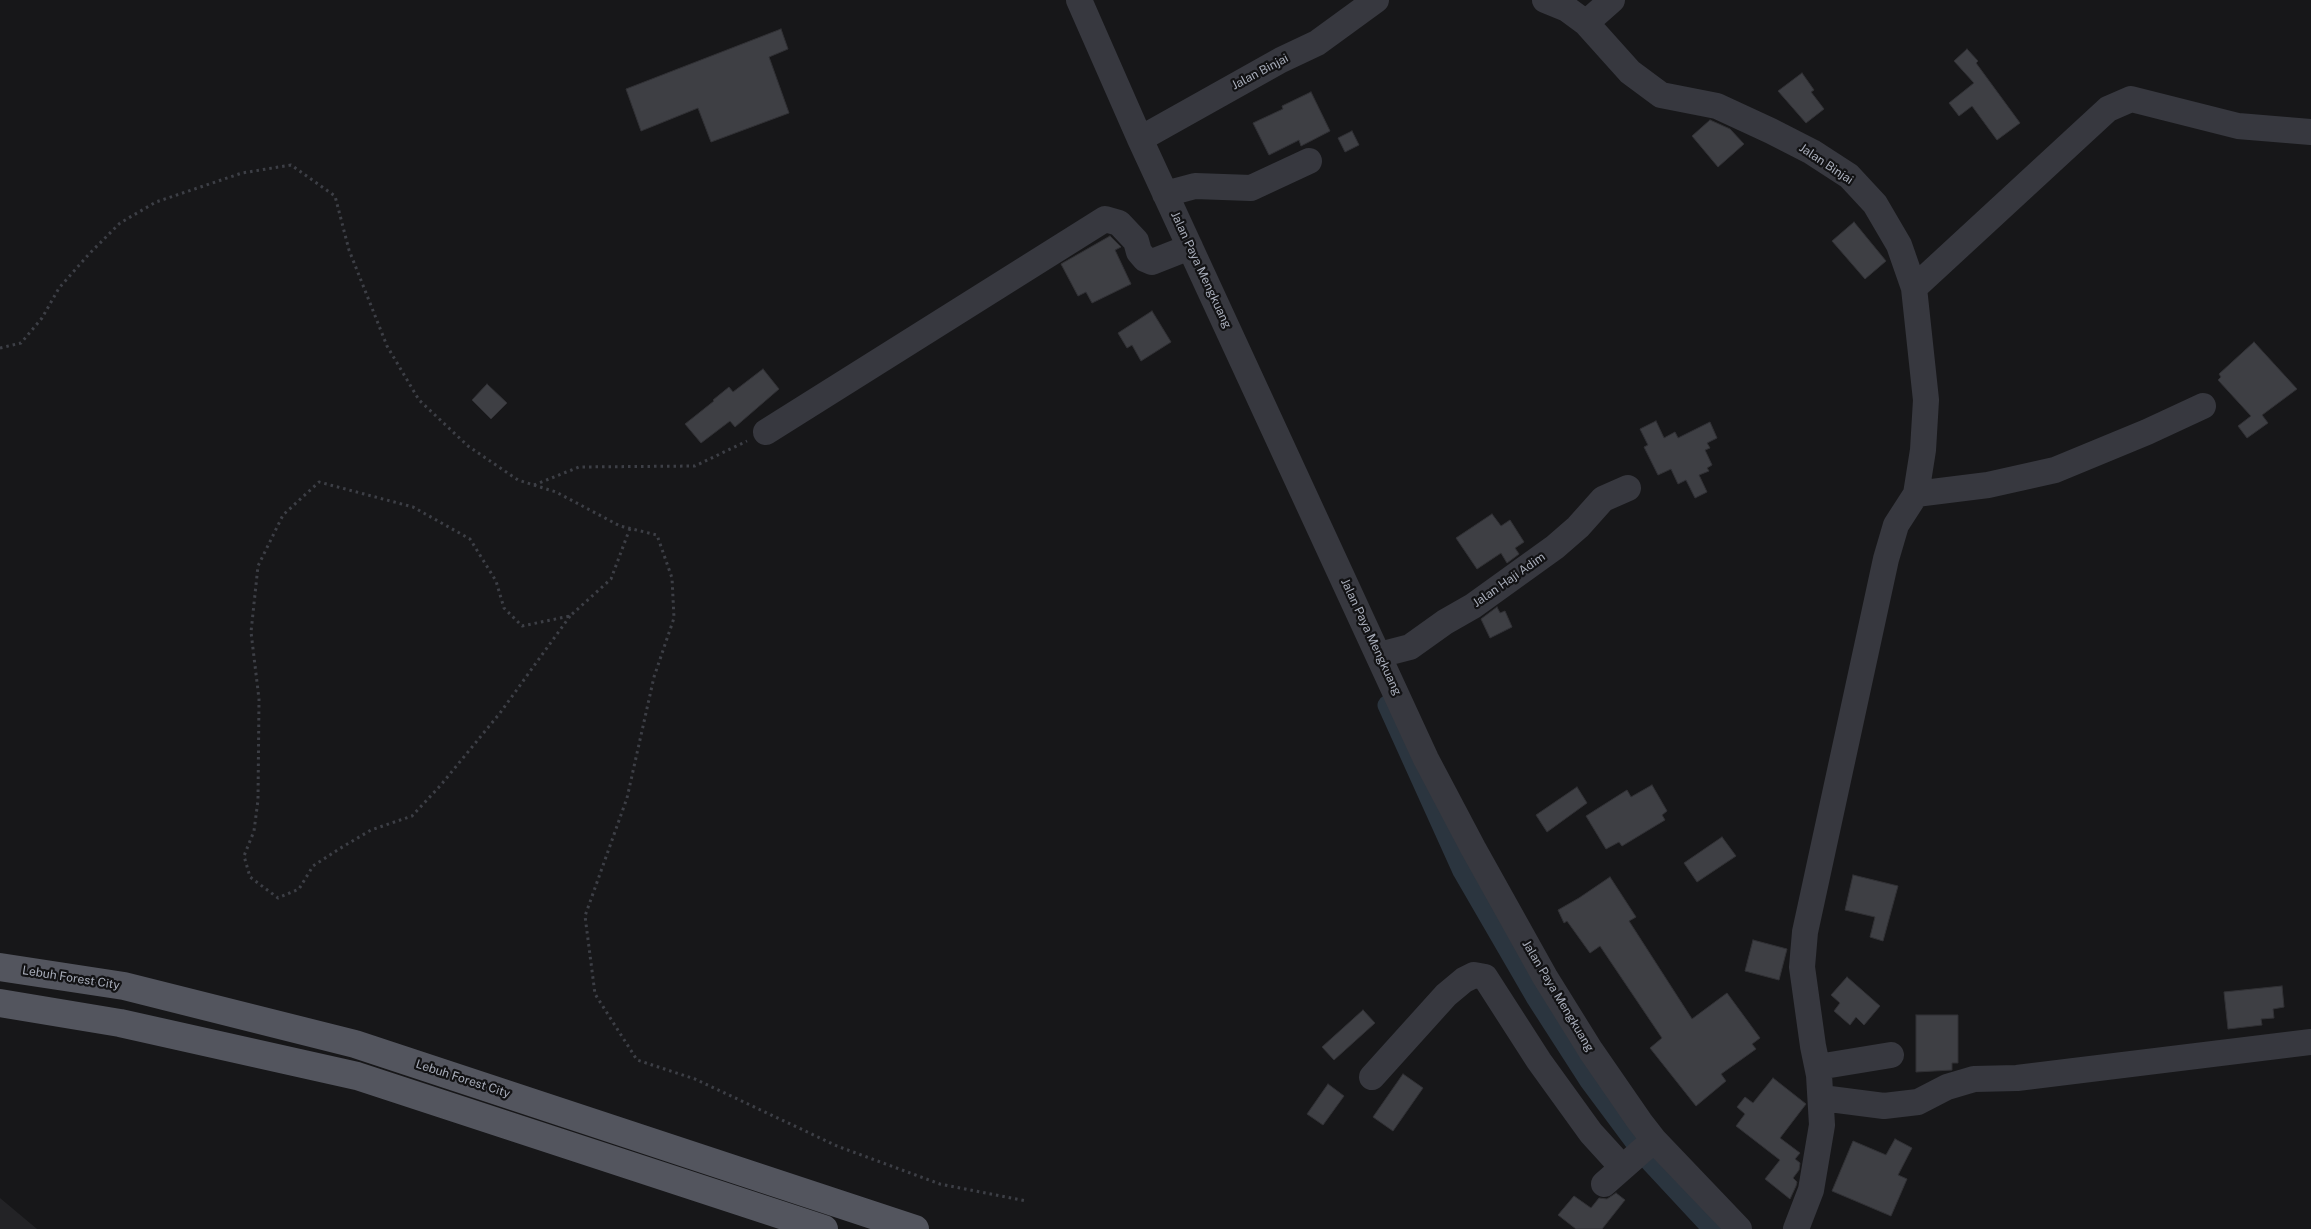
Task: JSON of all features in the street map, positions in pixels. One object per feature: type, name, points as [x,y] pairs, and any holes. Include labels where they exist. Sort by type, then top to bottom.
[{"type":"main road","name":"Lebuh Forest City","points":[[0,967],[124,986],[355,1044],[915,1229]]},
{"type":"main road","points":[[0,1003],[120,1023],[357,1076],[824,1229]]},
{"type":"street","name":"Jalan Paya Mengkuang","points":[[1079,0],[1165,194],[1426,759],[1545,977],[1591,1051],[1654,1140],[1739,1229]]},
{"type":"street","name":"Jalan Binjai","points":[[1140,139],[1281,60],[1317,44],[1376,0]]},
{"type":"street","name":"Jalan Binjai","points":[[1544,0],[1567,9],[1586,23],[1630,72],[1661,95],[1717,106],[1812,152],[1849,176],[1875,204],[1899,245],[1914,288],[1926,400],[1923,450],[1916,494]]},
{"type":"street","points":[[1586,23],[1612,0]]},
{"type":"street","points":[[1914,288],[2108,110],[2131,99],[2238,126],[2311,132]]},
{"type":"street","points":[[1165,194],[1195,186],[1251,188],[1308,162]]},
{"type":"street","points":[[766,432],[1105,219],[1119,223],[1136,241],[1139,252],[1145,259],[1152,262],[1190,247]]},
{"type":"street","points":[[1796,1229],[1811,1190],[1822,1125],[1822,1098],[1802,967],[1805,932],[1886,560],[1896,525],[1916,494],[1988,485],[2055,470],[2147,432],[2203,406]]},
{"type":"street","name":"Jalan Haji Adim","points":[[1379,656],[1410,647],[1445,622],[1473,606],[1555,547],[1578,527],[1604,499],[1628,488]]},
{"type":"street","points":[[1372,1077],[1458,985],[1474,975],[1485,977],[1539,1060],[1591,1132],[1613,1176],[1654,1140]]},
{"type":"street","points":[[1822,1098],[1884,1106],[1918,1102],[1947,1087],[1974,1078],[2017,1078],[2311,1042]]},
{"type":"street","points":[[1818,1067],[1891,1055]]},
{"type":"path","points":[[0,348],[21,343],[42,318],[59,288],[88,254],[120,223],[156,202],[242,173],[291,165],[336,196],[349,250],[387,346],[419,400],[468,446],[518,480],[556,492],[620,526],[657,535],[672,578],[674,618],[654,677],[628,798],[585,916],[595,994],[637,1060],[695,1079],[837,1146],[931,1180],[1026,1201]]},
{"type":"path","points":[[534,485],[579,467],[695,466],[766,432]]},
{"type":"path","points":[[570,616],[522,626],[504,608],[496,580],[470,539],[413,507],[319,482],[283,515],[258,566],[251,632],[259,699],[258,800],[254,831],[244,856],[250,878],[278,898],[299,890],[313,866],[371,830],[412,816],[440,786],[500,713],[570,616],[611,579],[630,528]]},
{"type":"shaded area","points":[[0,1198],[37,1229],[0,1229]]},
{"type":"building","points":[[781,29],[788,49],[769,57],[789,113],[711,142],[698,108],[641,131],[626,89]]},
{"type":"building","points":[[1967,49],[1978,61],[1976,63],[2020,123],[1997,140],[1972,106],[1959,116],[1949,103],[1974,83],[1954,61]]},
{"type":"building","points":[[1802,73],[1814,90],[1811,92],[1824,109],[1806,123],[1778,91]]},
{"type":"building","points":[[1311,92],[1330,131],[1301,146],[1299,140],[1269,155],[1253,123],[1283,109],[1282,106]]},
{"type":"building","points":[[1710,120],[1730,129],[1744,144],[1718,167],[1692,136]]},
{"type":"building","points":[[1352,131],[1359,145],[1345,152],[1338,138]]},
{"type":"building","points":[[1854,222],[1886,261],[1865,279],[1832,241]]},
{"type":"building","points":[[1110,236],[1121,247],[1115,250],[1131,284],[1092,303],[1086,292],[1078,296],[1061,264]]},
{"type":"building","points":[[1152,311],[1171,342],[1141,361],[1132,345],[1127,348],[1118,333]]},
{"type":"building","points":[[2254,342],[2297,389],[2262,415],[2268,423],[2247,438],[2238,426],[2251,416],[2218,380],[2221,377],[2219,374]]},
{"type":"building","points":[[763,369],[779,389],[735,427],[730,421],[701,443],[685,424],[729,387],[733,392]]},
{"type":"building","points":[[487,384],[507,403],[491,419],[472,400]]},
{"type":"building","points":[[1656,421],[1664,438],[1675,432],[1678,438],[1710,422],[1717,438],[1707,443],[1710,448],[1705,450],[1712,465],[1707,468],[1709,471],[1699,475],[1707,492],[1695,498],[1686,480],[1678,484],[1671,469],[1658,475],[1644,447],[1648,445],[1640,429]]},
{"type":"building","points":[[1492,514],[1501,526],[1510,520],[1524,542],[1515,548],[1519,554],[1507,563],[1501,553],[1477,569],[1456,538]]},
{"type":"building","points":[[1497,607],[1500,613],[1505,611],[1512,627],[1490,638],[1481,619]]},
{"type":"building","points":[[1652,785],[1667,811],[1662,815],[1665,820],[1622,846],[1619,842],[1606,849],[1586,816],[1627,790],[1631,797]]},
{"type":"building","points":[[1577,787],[1587,803],[1547,832],[1536,815]]},
{"type":"building","points":[[1722,837],[1736,856],[1697,882],[1684,863]]},
{"type":"building","points":[[1853,875],[1898,886],[1883,941],[1870,937],[1875,917],[1845,910]]},
{"type":"building","points":[[1610,877],[1636,917],[1629,921],[1692,1019],[1727,993],[1760,1038],[1752,1044],[1756,1049],[1721,1074],[1726,1081],[1696,1106],[1650,1048],[1662,1038],[1600,946],[1590,953],[1567,921],[1564,923],[1558,910]]},
{"type":"building","points":[[1753,940],[1787,949],[1779,980],[1745,971]]},
{"type":"building","points":[[1847,977],[1880,1006],[1864,1025],[1856,1017],[1850,1025],[1834,1011],[1840,1003],[1831,995]]},
{"type":"building","points":[[2282,986],[2284,1007],[2273,1009],[2274,1018],[2261,1019],[2262,1025],[2228,1029],[2224,992]]},
{"type":"building","points":[[1363,1010],[1375,1023],[1334,1060],[1322,1047]]},
{"type":"building","points":[[1916,1015],[1958,1015],[1958,1063],[1952,1063],[1952,1070],[1916,1072]]},
{"type":"building","points":[[1403,1074],[1423,1088],[1393,1131],[1373,1117]]},
{"type":"building","points":[[1773,1078],[1806,1104],[1780,1138],[1800,1153],[1795,1159],[1800,1163],[1799,1170],[1793,1178],[1797,1182],[1790,1199],[1765,1179],[1780,1160],[1736,1126],[1745,1114],[1737,1107],[1745,1097],[1753,1103]]},
{"type":"building","points":[[1328,1084],[1344,1096],[1323,1125],[1307,1114]]},
{"type":"building","points":[[1895,1139],[1912,1148],[1898,1175],[1907,1179],[1891,1216],[1832,1191],[1853,1141],[1886,1155]]},
{"type":"building","points":[[1616,1193],[1625,1200],[1602,1229],[1576,1229],[1558,1215],[1574,1196],[1591,1208],[1599,1198],[1607,1199]]},
{"type":"waterway","points":[[1387,705],[1462,871],[1535,997],[1589,1081],[1647,1159],[1712,1229]]}]
